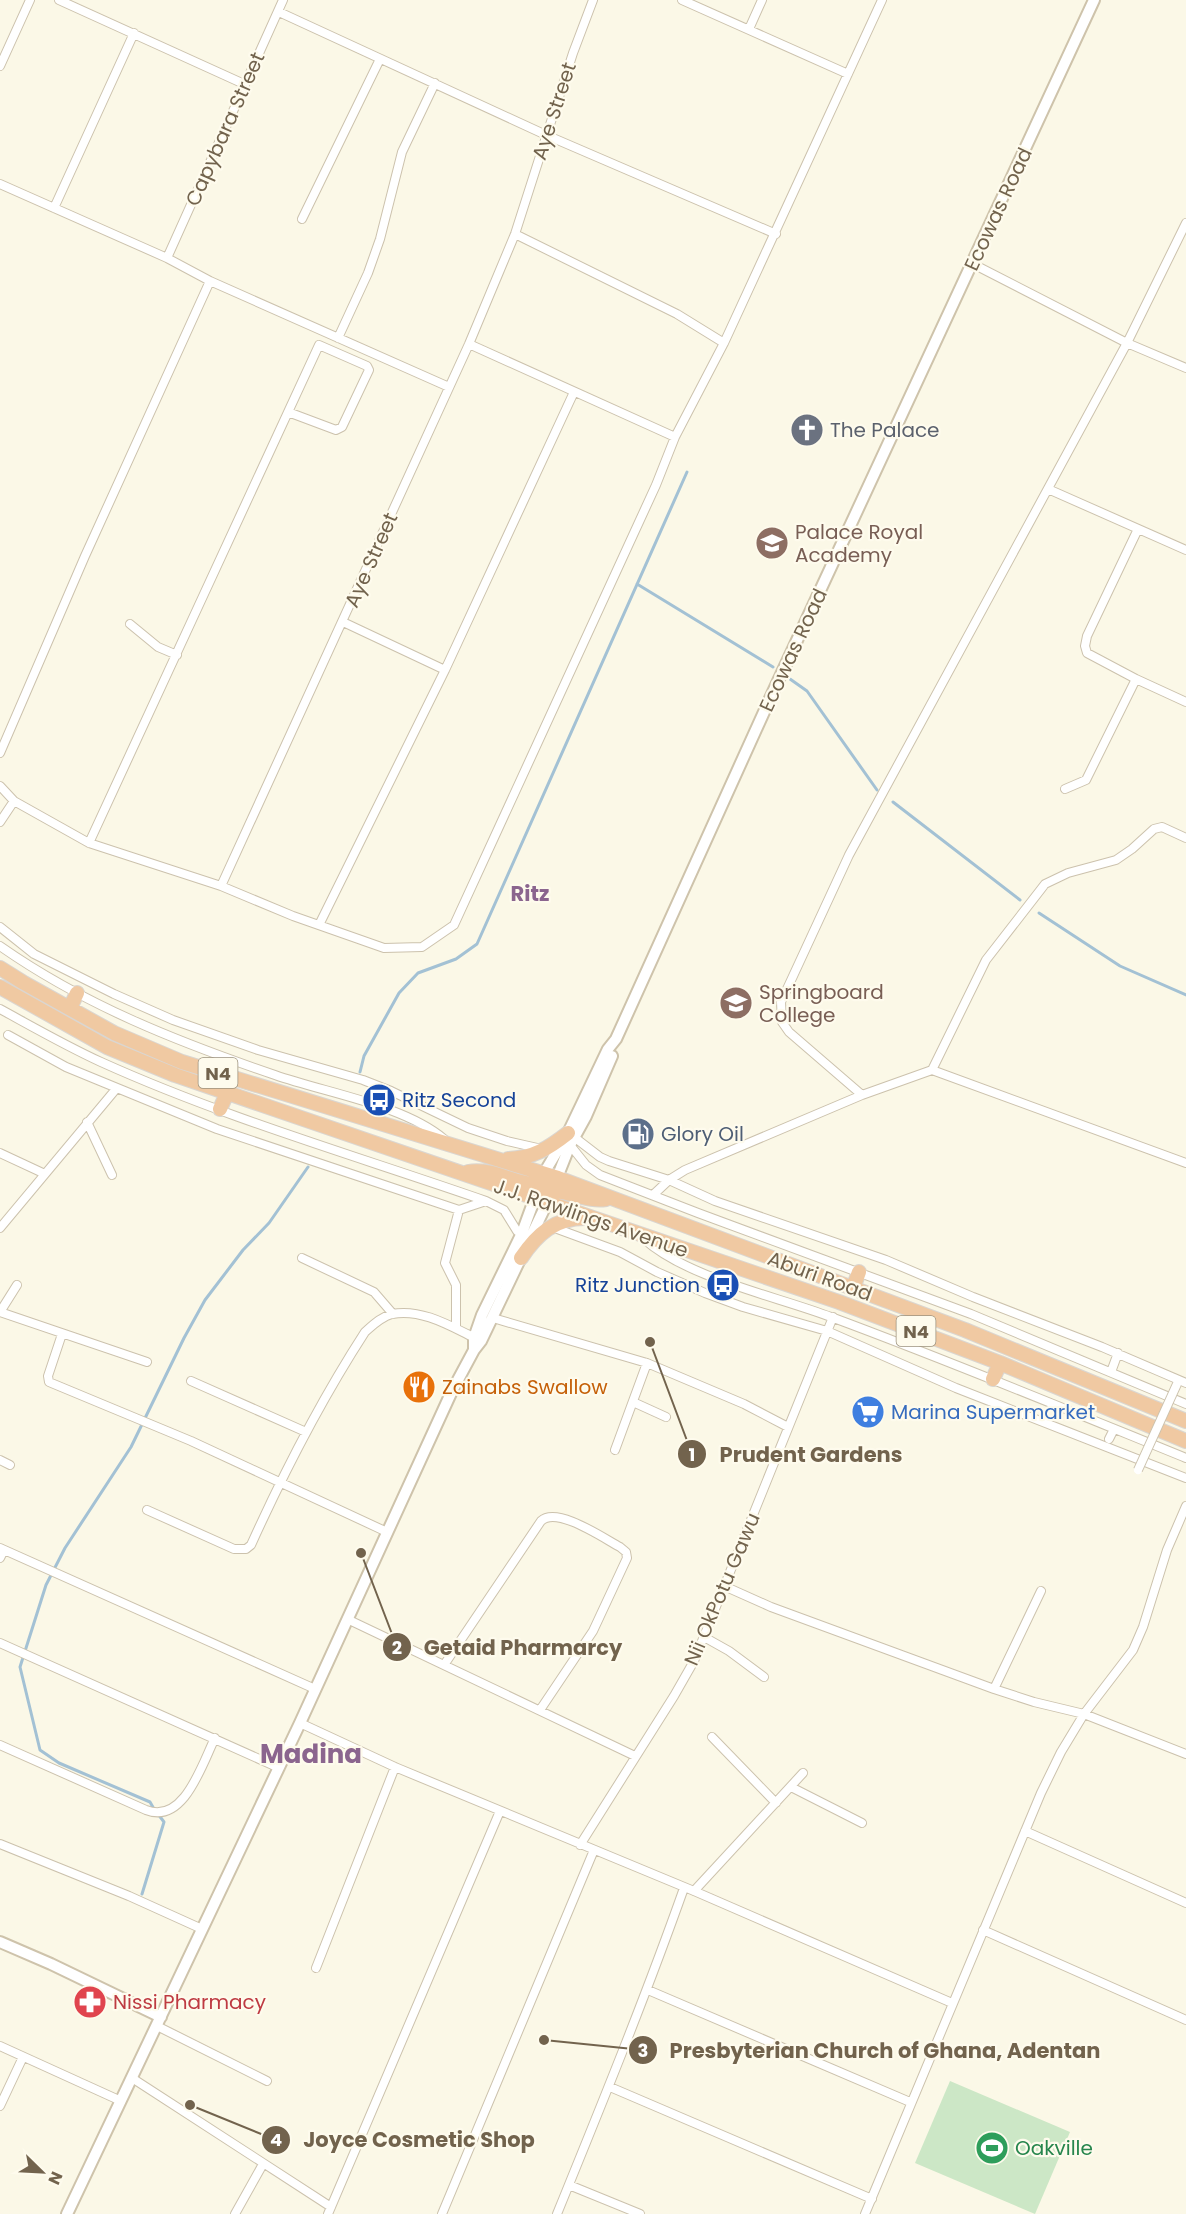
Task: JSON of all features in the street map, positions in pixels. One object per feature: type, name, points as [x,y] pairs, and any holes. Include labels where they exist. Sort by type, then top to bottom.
[{"type":"highway","name":"N4","points":[[0,968],[24,984],[114,1033],[182,1062],[450,1144]]},
{"type":"highway","name":"J.J. Rawlings Avenue","points":[[0,987],[107,1047],[175,1075],[460,1173],[539,1186],[547,1203],[839,1302],[1000,1363],[1186,1441]]},
{"type":"highway","points":[[70,1008],[77,993]]},
{"type":"highway","points":[[220,1109],[227,1093]]},
{"type":"highway","points":[[500,1160],[526,1157],[571,1138]]},
{"type":"highway","name":"Aburi Road","points":[[450,1144],[500,1160],[539,1186],[556,1184],[611,1198],[964,1330],[1186,1421]]},
{"type":"highway","points":[[539,1186],[556,1184]]},
{"type":"highway","points":[[521,1258],[534,1239],[551,1226],[572,1218],[590,1218]]},
{"type":"highway","points":[[853,1288],[859,1272]]},
{"type":"highway","points":[[993,1379],[1000,1363]]},
{"type":"street","points":[[0,66],[30,0]]},
{"type":"street","points":[[59,0],[244,84]]},
{"type":"street","name":"Capybara Street","points":[[167,258],[284,0]]},
{"type":"street","name":"Aye Street","points":[[221,886],[469,344],[515,234],[546,135],[593,0]]},
{"type":"street","points":[[682,0],[848,74]]},
{"type":"street","points":[[748,29],[762,0]]},
{"type":"street","points":[[0,786],[14,801],[88,843],[221,886],[293,916],[384,948],[422,947],[454,925],[651,496],[675,437],[776,234],[882,0]]},
{"type":"street","name":"Ecowas Road","points":[[476,1343],[487,1306],[522,1233],[539,1186],[582,1124],[614,1050],[616,1039],[759,722],[1094,0]]},
{"type":"street","points":[[279,12],[546,135],[776,234]]},
{"type":"street","points":[[54,208],[134,33]]},
{"type":"street","points":[[302,219],[380,59]]},
{"type":"street","points":[[338,338],[368,273],[380,239],[402,152],[435,83]]},
{"type":"street","points":[[0,184],[167,258],[210,281],[449,387]]},
{"type":"street","points":[[862,1095],[789,1032],[782,1022],[781,1002],[849,855],[1127,343],[1186,224]]},
{"type":"street","points":[[515,234],[677,314],[724,342]]},
{"type":"street","points":[[973,264],[1127,343],[1186,368]]},
{"type":"street","points":[[0,753],[85,556],[210,281]]},
{"type":"street","points":[[469,344],[675,437]]},
{"type":"street","points":[[88,843],[319,345],[367,366],[369,370],[342,427],[336,430],[288,412]]},
{"type":"street","points":[[319,925],[445,670],[574,392]]},
{"type":"street","points":[[1048,489],[1186,550]]},
{"type":"street","points":[[1138,529],[1085,646],[1087,653],[1136,680],[1186,702]]},
{"type":"street","points":[[343,622],[445,670]]},
{"type":"street","points":[[130,624],[158,647],[177,655]]},
{"type":"street","points":[[1065,789],[1086,780],[1136,680]]},
{"type":"street","points":[[0,822],[14,801]]},
{"type":"street","points":[[932,1070],[986,960],[1045,884],[1068,873],[1116,860],[1154,829],[1162,827],[1186,838]]},
{"type":"street","points":[[0,927],[34,954],[114,994],[173,1020],[258,1050],[363,1080],[468,1128],[507,1141],[546,1150]]},
{"type":"street","points":[[0,946],[37,972],[140,1025],[277,1076],[417,1121],[450,1144]]},
{"type":"street","points":[[0,1009],[101,1062],[169,1090],[486,1201],[504,1210],[517,1230],[522,1233]]},
{"type":"street","points":[[8,1035],[66,1067],[217,1129],[459,1210],[486,1201]]},
{"type":"street","name":"Ecowas Road","points":[[571,1138],[608,1048],[616,1039]]},
{"type":"street","points":[[653,1195],[669,1180],[685,1170],[862,1095],[932,1070],[1186,1163]]},
{"type":"street","points":[[0,1228],[116,1089]]},
{"type":"street","points":[[87,1122],[112,1175]]},
{"type":"street","points":[[571,1138],[609,1161],[669,1180],[715,1201],[886,1260],[973,1297],[1118,1353],[1186,1383]]},
{"type":"street","points":[[67,2214],[277,1767],[300,1723],[476,1343],[493,1318],[556,1184],[571,1138]]},
{"type":"street","points":[[571,1138],[586,1165],[600,1175],[971,1314],[1186,1404]]},
{"type":"street","points":[[0,1153],[45,1174]]},
{"type":"street","points":[[456,1327],[456,1285],[445,1263],[459,1210]]},
{"type":"street","points":[[551,1226],[620,1252],[657,1272],[743,1307],[826,1331],[956,1388],[1186,1478]]},
{"type":"street","points":[[640,1236],[668,1257],[711,1276],[833,1317],[1186,1458]]},
{"type":"street","points":[[302,1258],[374,1292],[393,1314]]},
{"type":"street","points":[[17,1285],[0,1312],[147,1362]]},
{"type":"street","points":[[147,1510],[234,1549],[246,1549],[251,1545],[279,1483],[306,1432],[365,1332],[379,1320],[393,1314],[413,1315],[433,1318],[456,1327],[476,1343]]},
{"type":"street","name":"Nii OkPotu Gawu","points":[[580,1845],[694,1661],[833,1317]]},
{"type":"street","points":[[493,1318],[647,1363],[744,1404],[788,1427]]},
{"type":"street","points":[[62,1334],[48,1376],[49,1382],[191,1441],[387,1532]]},
{"type":"street","points":[[1111,1372],[1118,1353]]},
{"type":"street","points":[[615,1450],[647,1363]]},
{"type":"street","points":[[190,1381],[306,1432]]},
{"type":"street","points":[[1138,1470],[1177,1384]]},
{"type":"street","points":[[633,1402],[666,1417]]},
{"type":"street","points":[[1109,1439],[1114,1429]]},
{"type":"street","points":[[0,1460],[10,1465]]},
{"type":"street","points":[[865,2214],[1025,1831],[1061,1752],[1084,1714],[1133,1650],[1143,1627],[1167,1550],[1186,1506]]},
{"type":"street","points":[[444,1665],[541,1521],[552,1516],[564,1518],[620,1547],[626,1552],[627,1558],[593,1631],[540,1710]]},
{"type":"street","points":[[0,1558],[2,1549],[315,1689]]},
{"type":"street","points":[[724,1586],[771,1607],[994,1689],[1034,1702],[1084,1714],[1186,1754]]},
{"type":"street","points":[[994,1689],[1041,1591]]},
{"type":"street","points":[[347,1619],[635,1756]]},
{"type":"street","points":[[704,1637],[729,1651],[764,1677]]},
{"type":"street","points":[[0,1643],[277,1767]]},
{"type":"street","points":[[300,1723],[395,1767],[694,1891],[952,2003]]},
{"type":"street","points":[[712,1737],[776,1803]]},
{"type":"street","points":[[0,1745],[152,1812],[165,1812],[176,1807],[185,1797],[215,1738]]},
{"type":"street","points":[[316,1968],[395,1767]]},
{"type":"street","points":[[694,1891],[803,1773]]},
{"type":"street","points":[[790,1787],[862,1823]]},
{"type":"street","points":[[132,2078],[263,2164],[329,2211],[500,1810]]},
{"type":"street","points":[[1025,1831],[1186,1903]]},
{"type":"street","points":[[0,1844],[129,1896],[202,1929]]},
{"type":"street","points":[[442,2214],[594,1850]]},
{"type":"street","points":[[557,2214],[648,1990],[684,1887]]},
{"type":"street","points":[[983,1930],[1186,2020]]},
{"type":"street","points":[[0,1942],[51,1964],[267,2081]]},
{"type":"street","points":[[648,1990],[910,2102]]},
{"type":"street","points":[[0,2046],[121,2101]]},
{"type":"street","points":[[0,2106],[23,2057]]},
{"type":"street","points":[[610,2087],[872,2199]]},
{"type":"street","points":[[235,2214],[263,2164]]},
{"type":"street","points":[[569,2185],[640,2214]]},
{"type":"green space","name":"Oakville","points":[[950,2081],[1070,2132],[1035,2214],[915,2163]]},
{"type":"waterway","points":[[360,1072],[364,1056],[399,993],[418,973],[456,959],[477,944],[687,472]]},
{"type":"waterway","points":[[637,584],[773,667]]},
{"type":"waterway","points":[[790,679],[807,691],[877,790]]},
{"type":"waterway","points":[[893,802],[1020,900]]},
{"type":"waterway","points":[[1039,913],[1120,966],[1186,995]]},
{"type":"waterway","points":[[154,1809],[150,1802],[59,1763],[40,1750],[20,1667],[46,1585],[65,1548],[131,1447],[205,1300],[243,1250],[269,1223],[308,1167]]},
{"type":"waterway","points":[[142,1894],[164,1822],[158,1814]]},
{"type":"place","name":"The Palace","points":[[807,430]]},
{"type":"place","name":"Palace Royal Academy","points":[[772,543]]},
{"type":"place","name":"Springboard College","points":[[736,1003]]},
{"type":"place","name":"Ritz Second","points":[[379,1100]]},
{"type":"place","name":"Glory Oil","points":[[638,1134]]},
{"type":"place","name":"Ritz Junction","points":[[723,1285]]},
{"type":"place","name":"Prudent Gardens","points":[[650,1342]]},
{"type":"place","name":"Zainabs Swallow","points":[[419,1387]]},
{"type":"place","name":"Marina Supermarket","points":[[868,1412]]},
{"type":"place","name":"Getaid Pharmarcy","points":[[361,1553]]},
{"type":"place","name":"Nissi Pharmacy","points":[[90,2002]]},
{"type":"place","name":"Presbyterian Church of Ghana, Adentan","points":[[544,2040]]},
{"type":"place","name":"Joyce Cosmetic Shop","points":[[190,2105]]},
{"type":"place","name":"Oakville","points":[[992,2148]]},
{"type":"district","name":"Ritz","points":[[530,893]]},
{"type":"district","name":"Madina","points":[[311,1754]]}]
